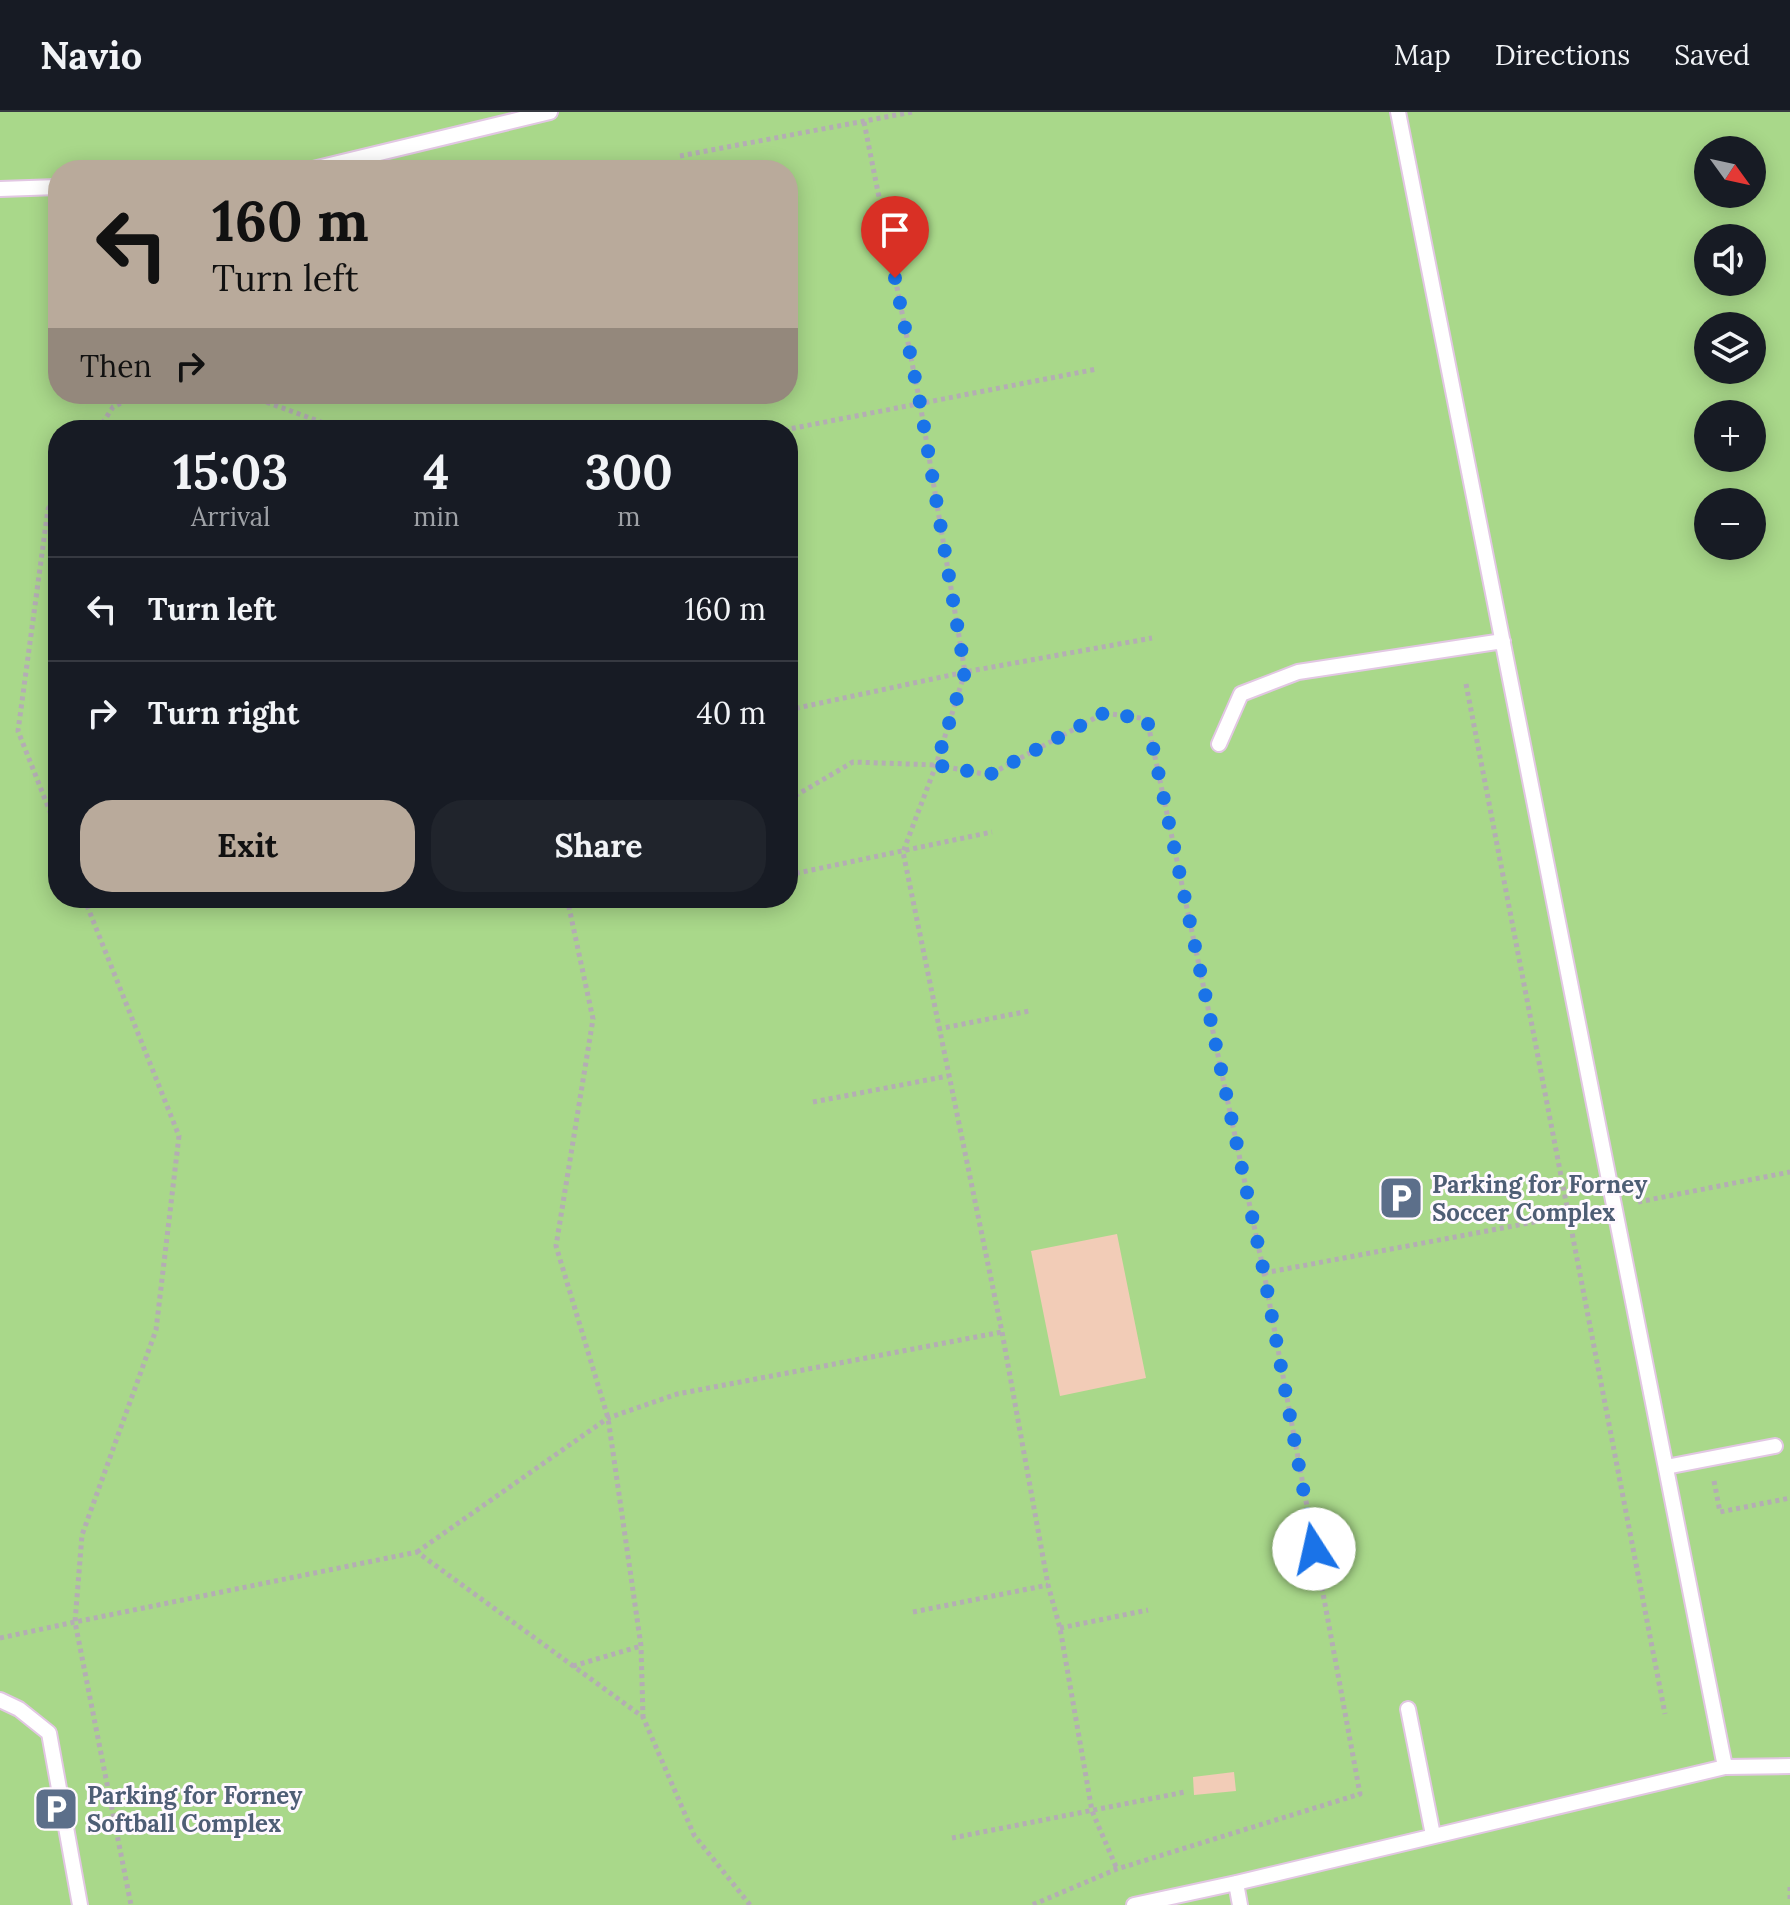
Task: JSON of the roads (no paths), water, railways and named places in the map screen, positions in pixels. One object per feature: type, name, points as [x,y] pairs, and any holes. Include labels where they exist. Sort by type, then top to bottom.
[{"type":"lane","points":[[351,160],[550,112]]},
{"type":"lane","points":[[1398,112],[1725,1767]]},
{"type":"lane","points":[[0,189],[48,187]]},
{"type":"lane","points":[[1219,744],[1241,694],[1298,672],[1503,641]]},
{"type":"lane","points":[[1666,1467],[1775,1446]]},
{"type":"lane","points":[[0,1700],[19,1709],[49,1733],[80,1905]]},
{"type":"lane","points":[[1408,1709],[1433,1835]]},
{"type":"lane","points":[[1134,1905],[1725,1767],[1790,1766]]},
{"type":"lane","points":[[1236,1883],[1240,1905]]},
{"type":"place","name":"Parking for Forney Soccer Complex","points":[[1401,1198]]},
{"type":"place","name":"Parking for Forney Softball Complex","points":[[56,1809]]}]
